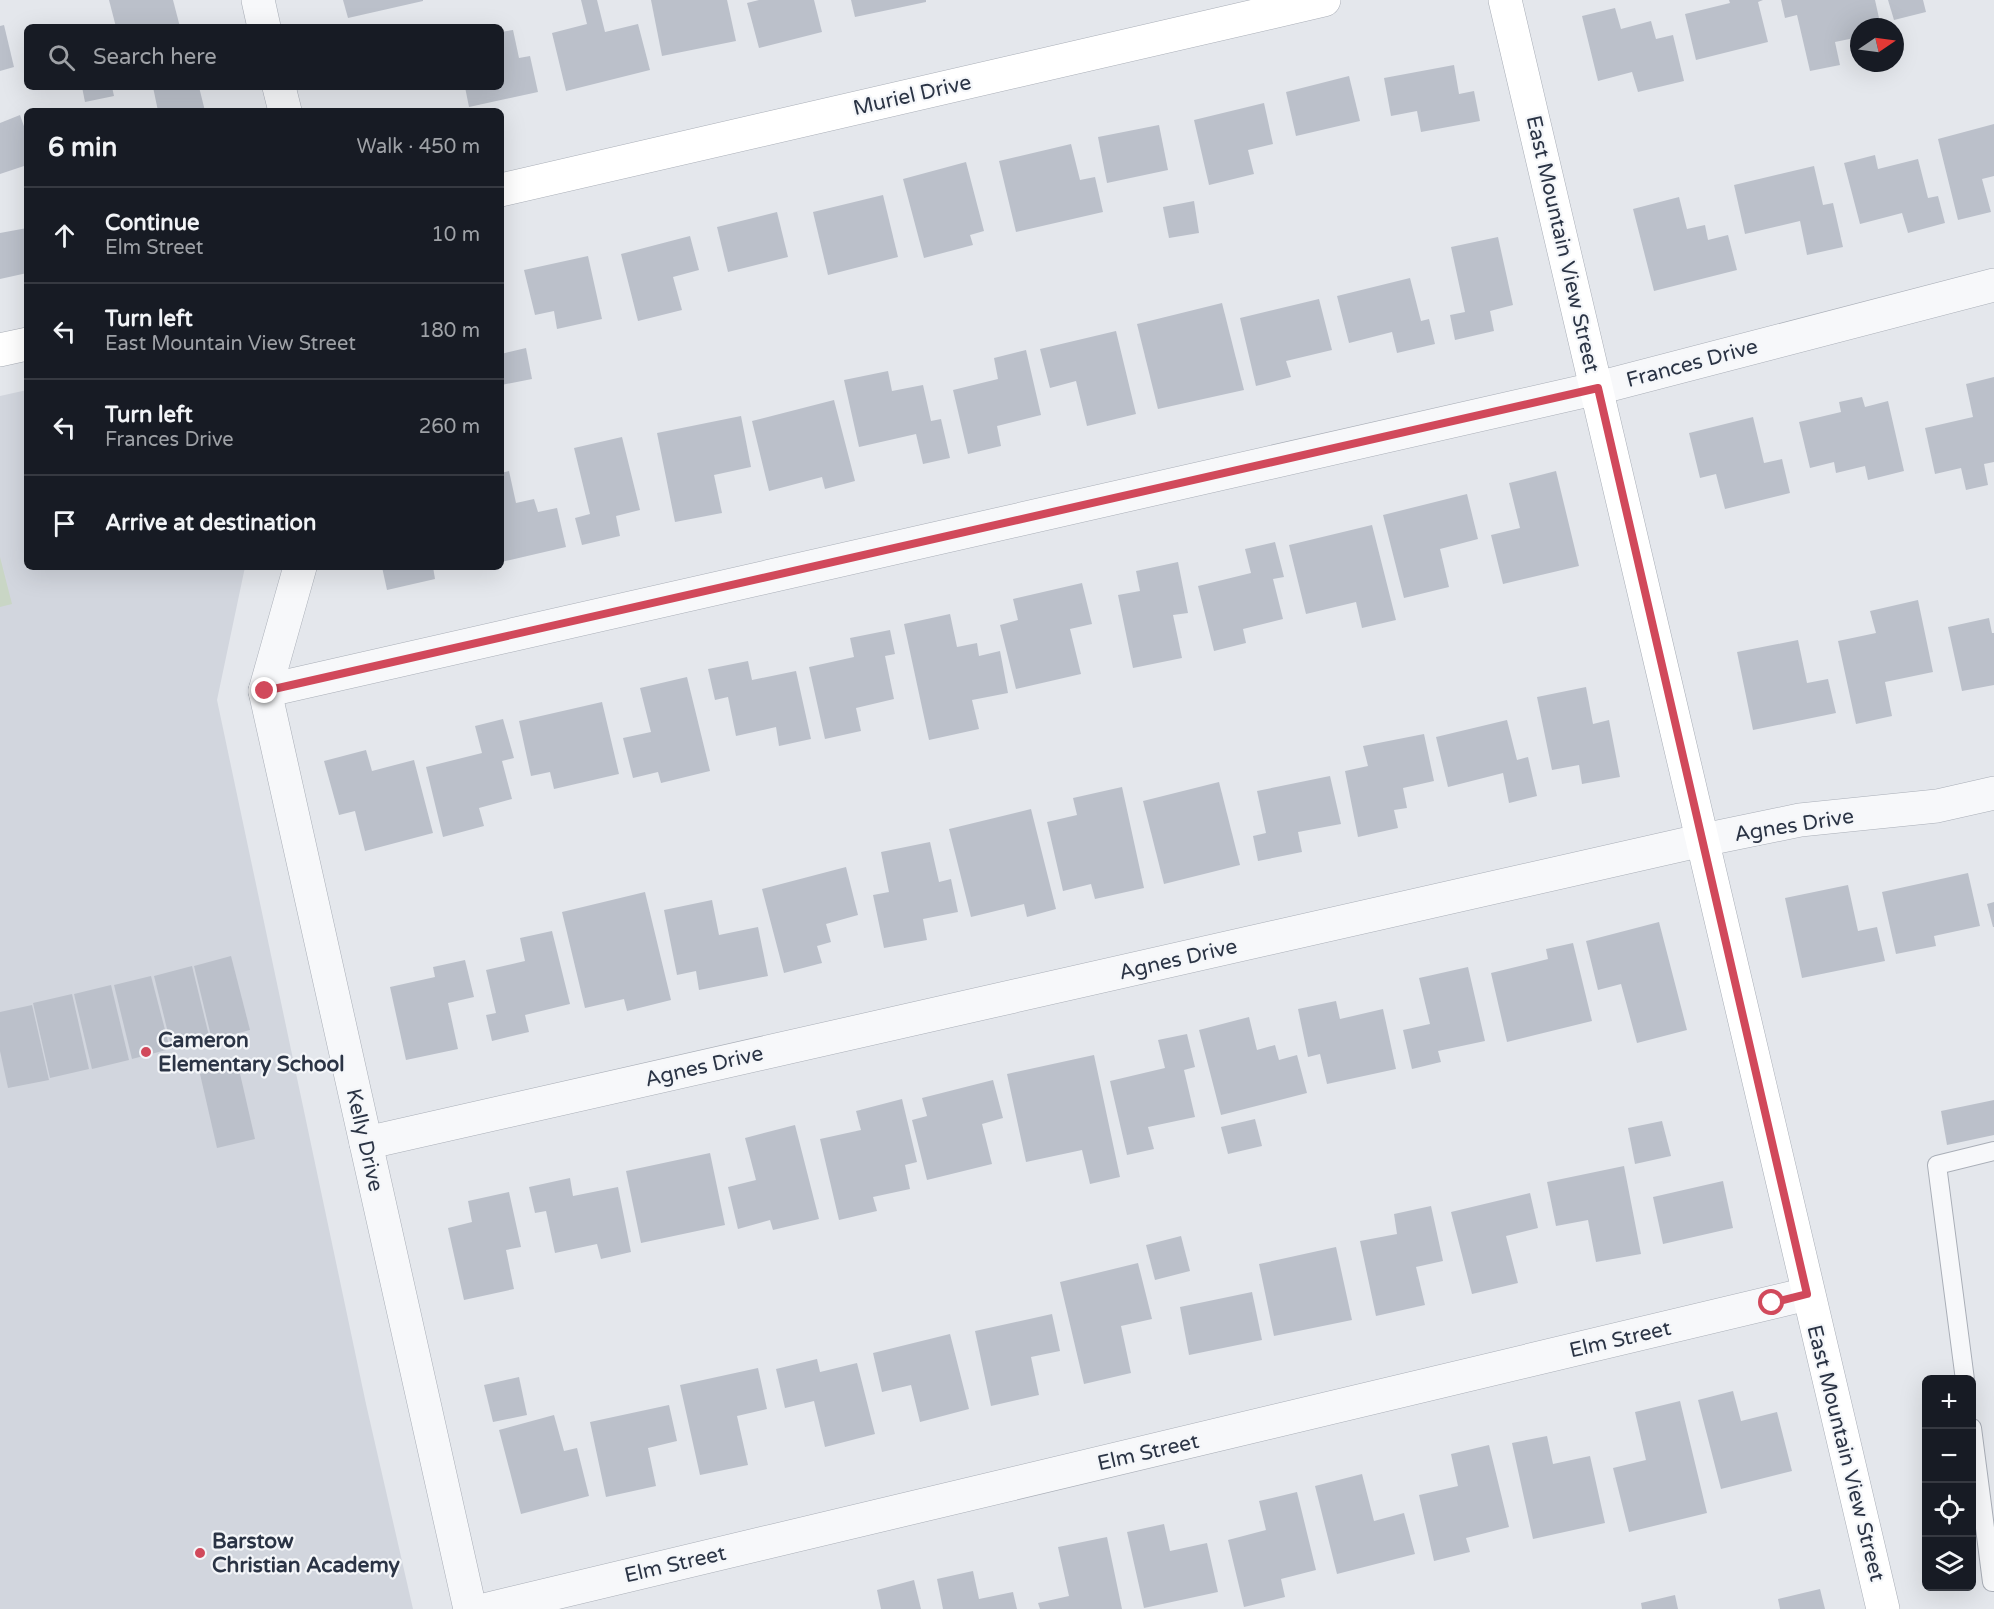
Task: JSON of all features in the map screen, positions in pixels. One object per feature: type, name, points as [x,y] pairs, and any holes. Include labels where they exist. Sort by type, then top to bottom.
[{"type":"main road","name":"Muriel Drive","points":[[504,189],[1324,0]]},
{"type":"main road","name":"East Mountain View Street","points":[[1505,0],[1598,388],[1807,1294],[1883,1609]]},
{"type":"main road","points":[[0,350],[24,345]]},
{"type":"street","points":[[258,0],[263,24]]},
{"type":"street","points":[[280,90],[284,108]]},
{"type":"street","name":"Frances Drive","points":[[265,691],[1598,388],[1994,285]]},
{"type":"street","name":"Kelly Drive","points":[[299,570],[265,691],[470,1609]]},
{"type":"street","name":"Agnes Drive","points":[[366,1143],[1703,840],[1800,820],[1937,806],[1994,793]]},
{"type":"street","name":"Elm Street","points":[[488,1609],[1807,1294]]},
{"type":"lane","points":[[1964,1375],[1937,1165],[1994,1151]]},
{"type":"lane","points":[[1971,1429],[1992,1582],[1994,1582]]},
{"type":"shaded area","name":"Cameron Elementary School","points":[[24,391],[24,570],[244,570],[217,700],[366,1404],[413,1609],[0,1609],[0,396]]},
{"type":"green space","points":[[0,557],[12,604],[0,607]]},
{"type":"building","points":[[109,0],[173,0],[179,24],[115,24]]},
{"type":"building","points":[[343,0],[423,0],[423,1],[348,18]]},
{"type":"building","points":[[581,0],[597,0],[605,32],[638,24],[650,70],[566,91],[552,33],[587,24]]},
{"type":"building","points":[[651,0],[727,0],[736,41],[662,56]]},
{"type":"building","points":[[759,0],[814,0],[822,32],[759,48],[747,3]]},
{"type":"building","points":[[851,0],[926,0],[926,2],[855,17]]},
{"type":"building","points":[[1729,0],[1763,0],[1758,2],[1768,42],[1696,60],[1685,14],[1730,3]]},
{"type":"building","points":[[1781,0],[1875,0],[1879,18],[1850,18],[1850,39],[1835,42],[1840,65],[1810,71],[1797,15],[1785,18]]},
{"type":"building","points":[[1888,0],[1923,0],[1926,12],[1893,18]]},
{"type":"building","points":[[1615,8],[1621,29],[1651,21],[1656,39],[1673,35],[1684,81],[1638,92],[1632,72],[1598,81],[1582,16]]},
{"type":"building","points":[[4,25],[14,67],[0,71],[0,26]]},
{"type":"building","points":[[513,30],[519,58],[530,56],[538,92],[469,107],[466,90],[504,90],[504,32]]},
{"type":"building","points":[[1454,65],[1459,94],[1474,91],[1480,121],[1421,132],[1417,111],[1391,116],[1384,78]]},
{"type":"building","points":[[1349,76],[1360,121],[1296,136],[1286,92]]},
{"type":"building","points":[[83,90],[113,90],[114,96],[85,102]]},
{"type":"building","points":[[154,90],[200,90],[204,108],[157,108]]},
{"type":"building","points":[[1264,103],[1273,144],[1248,150],[1254,174],[1209,185],[1194,120]]},
{"type":"building","points":[[20,115],[24,126],[24,166],[0,174],[0,123]]},
{"type":"building","points":[[1994,124],[1994,176],[1982,179],[1991,212],[1958,220],[1938,139]]},
{"type":"building","points":[[1159,125],[1168,170],[1107,183],[1098,137]]},
{"type":"building","points":[[1071,144],[1080,180],[1095,177],[1103,212],[1016,232],[999,161]]},
{"type":"building","points":[[1875,155],[1878,169],[1918,159],[1928,198],[1938,196],[1945,223],[1908,233],[1902,213],[1860,224],[1844,163]]},
{"type":"building","points":[[966,162],[984,231],[970,235],[973,245],[924,258],[903,179]]},
{"type":"building","points":[[1814,166],[1823,205],[1833,203],[1843,247],[1807,255],[1800,221],[1745,234],[1734,185]]},
{"type":"building","points":[[883,195],[898,257],[828,275],[813,212]]},
{"type":"building","points":[[1679,197],[1687,229],[1705,225],[1708,240],[1728,235],[1737,270],[1654,291],[1633,209]]},
{"type":"building","points":[[1194,201],[1199,233],[1169,238],[1163,207]]},
{"type":"building","points":[[777,212],[788,257],[728,272],[717,227]]},
{"type":"building","points":[[24,229],[24,274],[0,279],[0,233]]},
{"type":"building","points":[[690,236],[699,270],[673,277],[682,310],[638,321],[621,254]]},
{"type":"building","points":[[1498,237],[1513,305],[1490,311],[1494,331],[1455,340],[1450,315],[1465,312],[1451,247]]},
{"type":"building","points":[[588,256],[602,319],[557,329],[554,311],[535,315],[524,270]]},
{"type":"building","points":[[1410,278],[1421,321],[1429,319],[1435,344],[1397,353],[1392,332],[1349,343],[1337,296]]},
{"type":"building","points":[[1319,299],[1332,350],[1286,361],[1291,377],[1256,386],[1240,318]]},
{"type":"building","points":[[1222,303],[1244,390],[1158,409],[1137,324]]},
{"type":"building","points":[[1116,331],[1136,414],[1087,426],[1076,381],[1050,388],[1040,349]]},
{"type":"building","points":[[526,348],[532,379],[504,384],[504,353]]},
{"type":"building","points":[[1026,350],[1041,415],[997,426],[1001,446],[968,454],[953,390],[998,379],[994,358]]},
{"type":"building","points":[[888,371],[892,391],[923,385],[931,421],[941,419],[950,458],[923,464],[916,434],[859,447],[844,380]]},
{"type":"building","points":[[1994,377],[1994,462],[1984,464],[1988,485],[1966,490],[1961,468],[1935,474],[1925,428],[1973,417],[1966,384]]},
{"type":"building","points":[[1862,397],[1865,407],[1888,401],[1904,471],[1868,480],[1865,466],[1836,473],[1834,462],[1810,468],[1799,422],[1841,412],[1839,402]]},
{"type":"building","points":[[834,400],[855,481],[825,489],[822,477],[769,491],[752,421]]},
{"type":"building","points":[[741,416],[751,467],[714,475],[722,513],[675,522],[657,433]]},
{"type":"building","points":[[1753,417],[1764,463],[1782,459],[1790,493],[1725,509],[1716,474],[1700,478],[1689,433]]},
{"type":"building","points":[[622,437],[640,510],[616,516],[620,536],[582,545],[575,518],[590,514],[574,448]]},
{"type":"building","points":[[509,471],[516,503],[534,499],[538,512],[557,508],[566,547],[504,561],[504,472]]},
{"type":"building","points":[[1556,471],[1579,566],[1503,584],[1491,535],[1520,528],[1509,483]]},
{"type":"building","points":[[1467,494],[1478,539],[1440,549],[1449,587],[1404,598],[1383,515]]},
{"type":"building","points":[[1372,525],[1396,620],[1362,628],[1356,602],[1306,614],[1289,545]]},
{"type":"building","points":[[1275,542],[1284,577],[1273,579],[1283,619],[1243,629],[1246,643],[1214,651],[1198,586],[1251,573],[1245,549]]},
{"type":"building","points":[[1178,562],[1188,613],[1173,615],[1182,658],[1133,668],[1118,595],[1140,591],[1136,571]]},
{"type":"building","points":[[383,570],[434,570],[435,579],[387,590]]},
{"type":"building","points":[[1082,583],[1092,624],[1070,629],[1081,674],[1016,689],[1000,625],[1018,620],[1013,599]]},
{"type":"building","points":[[1918,600],[1933,672],[1885,682],[1892,716],[1856,724],[1838,641],[1876,633],[1870,611]]},
{"type":"building","points":[[950,614],[957,647],[977,643],[979,656],[1000,651],[1008,693],[972,700],[979,729],[929,740],[904,624]]},
{"type":"building","points":[[1989,618],[1992,633],[1994,633],[1994,685],[1962,691],[1948,627]]},
{"type":"building","points":[[890,630],[895,654],[885,656],[894,699],[856,708],[861,731],[825,739],[809,667],[854,657],[850,638]]},
{"type":"building","points":[[1798,640],[1807,683],[1828,679],[1836,713],[1753,730],[1737,652]]},
{"type":"building","points":[[748,661],[752,680],[796,671],[811,739],[779,746],[776,727],[736,736],[728,697],[715,700],[708,669]]},
{"type":"building","points":[[687,677],[710,771],[661,783],[658,772],[633,778],[623,738],[651,732],[640,688]]},
{"type":"building","points":[[1586,687],[1593,724],[1609,720],[1620,777],[1582,784],[1579,765],[1552,770],[1537,697]]},
{"type":"building","points":[[602,702],[619,774],[554,789],[550,772],[531,776],[519,721]]},
{"type":"building","points":[[503,719],[514,758],[502,761],[512,799],[479,808],[484,826],[443,837],[426,767],[482,753],[475,726]]},
{"type":"building","points":[[1507,720],[1517,760],[1528,757],[1537,796],[1509,803],[1503,773],[1448,787],[1436,737]]},
{"type":"building","points":[[1424,734],[1434,781],[1403,788],[1407,808],[1394,810],[1398,828],[1358,837],[1345,771],[1368,766],[1363,746]]},
{"type":"building","points":[[366,750],[372,771],[414,760],[433,833],[365,851],[355,811],[339,815],[324,761]]},
{"type":"building","points":[[1330,776],[1341,824],[1298,832],[1302,852],[1258,861],[1253,836],[1266,833],[1257,791]]},
{"type":"building","points":[[1219,782],[1240,865],[1164,884],[1143,801]]},
{"type":"building","points":[[1122,787],[1144,888],[1095,899],[1091,884],[1063,891],[1047,822],[1077,815],[1073,798]]},
{"type":"building","points":[[1031,809],[1056,909],[1027,917],[1024,904],[971,917],[949,829]]},
{"type":"building","points":[[930,842],[939,882],[951,879],[958,912],[923,919],[927,940],[884,948],[873,895],[889,892],[881,852]]},
{"type":"building","points":[[846,867],[858,915],[826,924],[831,942],[817,946],[822,963],[784,973],[762,889]]},
{"type":"building","points":[[1968,873],[1980,926],[1934,936],[1936,946],[1896,954],[1882,892]]},
{"type":"building","points":[[1848,885],[1858,931],[1877,927],[1885,961],[1802,978],[1785,898]]},
{"type":"building","points":[[645,892],[671,1000],[627,1011],[624,999],[585,1008],[562,912]]},
{"type":"building","points":[[712,900],[719,935],[758,927],[768,976],[699,990],[696,971],[677,975],[664,910]]},
{"type":"building","points":[[1994,902],[1994,927],[1993,927],[1987,904]]},
{"type":"building","points":[[1659,922],[1687,1030],[1637,1043],[1621,984],[1598,990],[1586,941]]},
{"type":"building","points":[[552,931],[570,1004],[525,1015],[529,1032],[492,1041],[486,1015],[496,1013],[486,970],[525,961],[520,938]]},
{"type":"building","points":[[1573,943],[1592,1021],[1507,1042],[1491,973],[1548,959],[1546,949]]},
{"type":"building","points":[[231,956],[250,1030],[212,1040],[194,966]]},
{"type":"building","points":[[465,960],[474,997],[448,1003],[458,1049],[406,1060],[390,987],[435,977],[433,967]]},
{"type":"building","points":[[192,966],[210,1040],[172,1049],[154,976]]},
{"type":"building","points":[[1468,967],[1485,1041],[1438,1051],[1441,1062],[1412,1069],[1403,1030],[1430,1024],[1419,978]]},
{"type":"building","points":[[151,976],[170,1049],[132,1059],[114,985]]},
{"type":"building","points":[[111,985],[129,1060],[92,1069],[74,994]]},
{"type":"building","points":[[72,994],[89,1069],[50,1078],[33,1003]]},
{"type":"building","points":[[1336,1001],[1340,1019],[1383,1009],[1396,1069],[1327,1084],[1320,1054],[1308,1057],[1298,1009]]},
{"type":"building","points":[[32,1005],[49,1080],[8,1088],[0,1051],[0,1012]]},
{"type":"building","points":[[1249,1017],[1257,1050],[1275,1045],[1279,1060],[1297,1055],[1307,1093],[1221,1115],[1199,1030]]},
{"type":"building","points":[[1187,1034],[1195,1067],[1184,1070],[1195,1117],[1148,1127],[1154,1149],[1127,1155],[1110,1081],[1165,1068],[1158,1040]]},
{"type":"building","points":[[1094,1055],[1120,1177],[1090,1184],[1082,1150],[1026,1162],[1007,1074]]},
{"type":"building","points":[[238,1065],[255,1139],[217,1148],[200,1074]]},
{"type":"building","points":[[993,1080],[1003,1118],[982,1124],[992,1164],[927,1180],[912,1120],[927,1116],[922,1098]]},
{"type":"building","points":[[902,1099],[917,1162],[905,1165],[910,1189],[873,1197],[877,1211],[839,1220],[820,1139],[861,1130],[856,1111]]},
{"type":"building","points":[[1994,1100],[1994,1135],[1947,1145],[1941,1111]]},
{"type":"building","points":[[1255,1119],[1262,1146],[1228,1154],[1221,1127]]},
{"type":"building","points":[[1662,1121],[1671,1156],[1635,1164],[1628,1128]]},
{"type":"building","points":[[795,1125],[819,1219],[773,1230],[770,1220],[738,1229],[728,1187],[756,1180],[745,1138]]},
{"type":"building","points":[[710,1153],[725,1225],[641,1243],[626,1171]]},
{"type":"building","points":[[1624,1166],[1641,1254],[1596,1262],[1588,1220],[1556,1226],[1547,1182]]},
{"type":"building","points":[[570,1178],[573,1196],[618,1187],[631,1252],[601,1259],[597,1244],[555,1253],[546,1211],[535,1213],[529,1187]]},
{"type":"building","points":[[1723,1181],[1733,1228],[1663,1244],[1653,1197]]},
{"type":"building","points":[[509,1192],[521,1247],[506,1250],[514,1289],[464,1300],[448,1228],[472,1222],[468,1201]]},
{"type":"building","points":[[1530,1193],[1538,1228],[1506,1236],[1518,1283],[1472,1294],[1451,1212]]},
{"type":"building","points":[[1431,1206],[1443,1261],[1416,1267],[1425,1305],[1376,1316],[1360,1241],[1397,1234],[1394,1214]]},
{"type":"building","points":[[1181,1236],[1190,1271],[1155,1280],[1146,1245]]},
{"type":"building","points":[[1336,1247],[1352,1320],[1274,1336],[1259,1264]]},
{"type":"building","points":[[1138,1263],[1152,1319],[1121,1326],[1131,1373],[1084,1384],[1060,1282]]},
{"type":"building","points":[[1252,1292],[1262,1340],[1189,1355],[1180,1307]]},
{"type":"building","points":[[1052,1314],[1060,1351],[1031,1357],[1039,1395],[991,1406],[975,1331]]},
{"type":"building","points":[[950,1334],[969,1409],[920,1422],[911,1385],[882,1392],[873,1353]]},
{"type":"building","points":[[817,1359],[820,1372],[857,1363],[875,1434],[825,1447],[814,1401],[785,1408],[776,1369]]},
{"type":"building","points":[[758,1368],[767,1409],[737,1416],[748,1465],[700,1475],[680,1385]]},
{"type":"building","points":[[519,1377],[527,1415],[493,1422],[484,1385]]},
{"type":"building","points":[[1733,1391],[1741,1421],[1777,1412],[1792,1471],[1721,1489],[1698,1400]]},
{"type":"building","points":[[1680,1401],[1707,1513],[1629,1532],[1613,1468],[1646,1460],[1635,1412]]},
{"type":"building","points":[[669,1405],[677,1441],[648,1448],[656,1486],[606,1497],[590,1422]]},
{"type":"building","points":[[554,1415],[564,1451],[577,1448],[589,1496],[521,1514],[499,1430]]},
{"type":"building","points":[[1547,1436],[1553,1464],[1590,1456],[1605,1523],[1533,1539],[1512,1443]]},
{"type":"building","points":[[1489,1445],[1509,1527],[1466,1538],[1470,1552],[1434,1561],[1419,1495],[1458,1486],[1451,1454]]},
{"type":"building","points":[[1362,1474],[1374,1521],[1404,1513],[1415,1554],[1337,1574],[1315,1486]]},
{"type":"building","points":[[1297,1492],[1316,1570],[1281,1579],[1285,1597],[1244,1607],[1228,1540],[1266,1530],[1259,1501]]},
{"type":"building","points":[[1164,1524],[1170,1551],[1207,1543],[1218,1592],[1144,1608],[1127,1532]]},
{"type":"building","points":[[1107,1537],[1122,1609],[1040,1609],[1038,1603],[1069,1596],[1058,1547]]},
{"type":"building","points":[[973,1571],[979,1599],[1013,1592],[1017,1609],[943,1609],[937,1579]]},
{"type":"building","points":[[914,1580],[921,1609],[881,1609],[877,1590]]},
{"type":"building","points":[[1820,1589],[1825,1609],[1780,1609],[1778,1599]]},
{"type":"building","points":[[1675,1595],[1678,1609],[1642,1609],[1641,1603]]},
{"type":"place","name":"Cameron Elementary School","points":[[146,1052]]},
{"type":"place","name":"Barstow Christian Academy","points":[[200,1553]]},
{"type":"route","points":[[265,691],[1598,388],[1807,1294],[1772,1303]]}]
